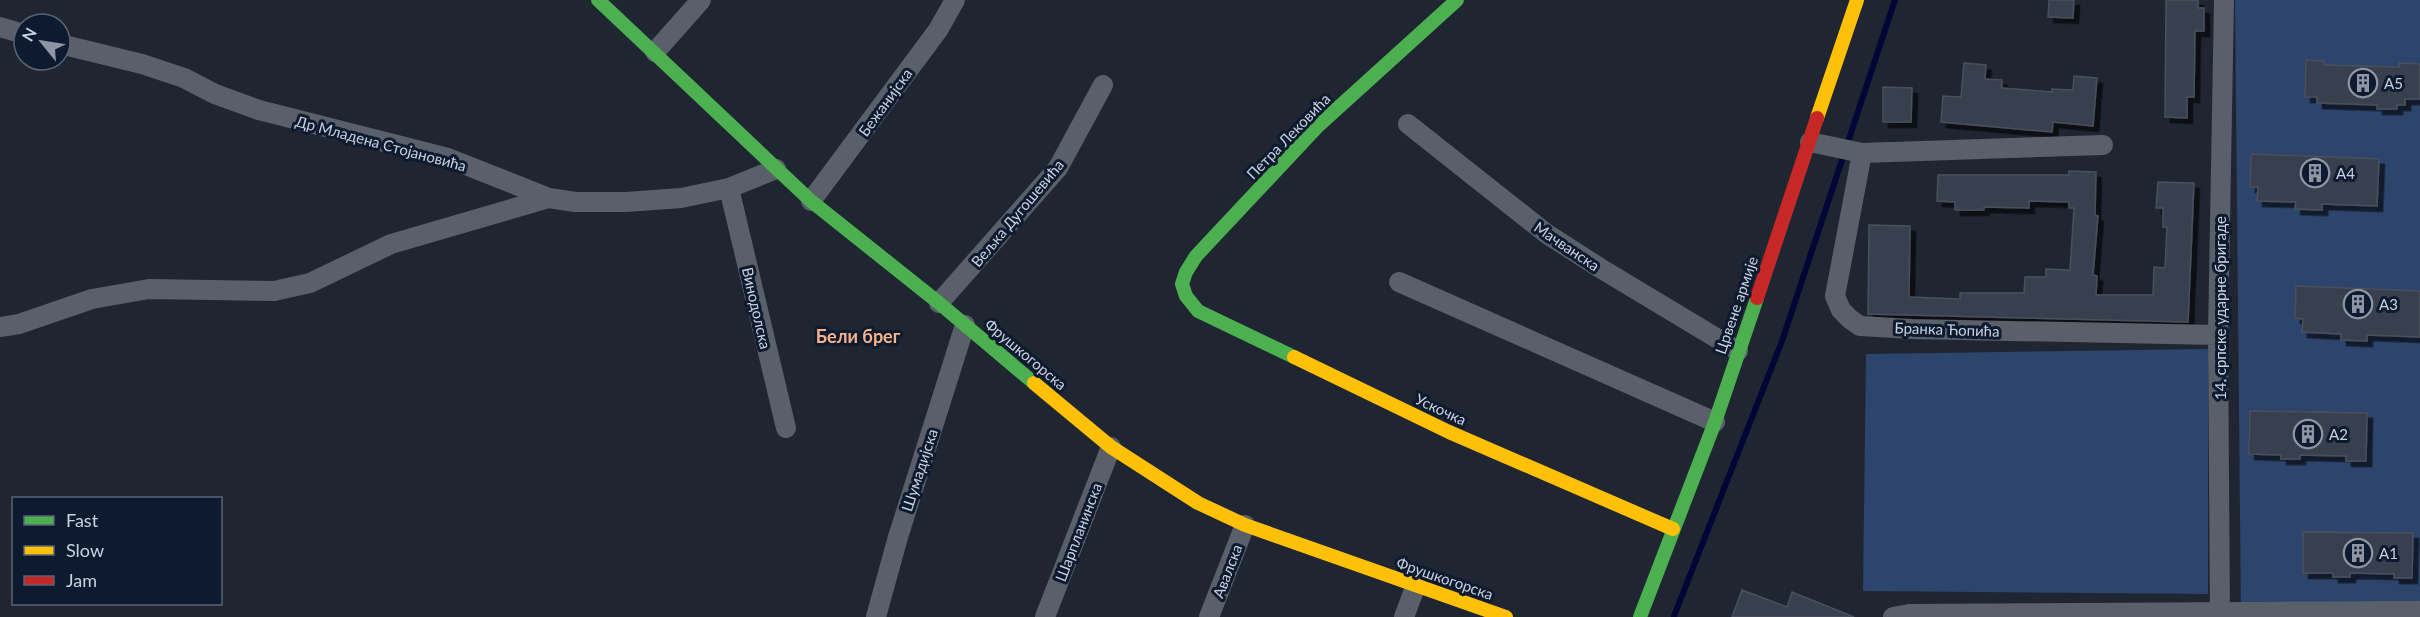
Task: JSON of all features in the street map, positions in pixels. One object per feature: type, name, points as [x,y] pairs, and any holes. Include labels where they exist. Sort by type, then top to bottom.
[{"type":"street","name":"Фрушкогорска","points":[[598,0],[811,201],[939,303],[1111,447],[1181,493],[1245,525],[1506,617]]},
{"type":"street","points":[[655,52],[701,0]]},
{"type":"street","name":"Бежанијска","points":[[811,201],[938,30],[955,0]]},
{"type":"street","name":"Петра Лековића","points":[[1198,311],[1184,296],[1181,287],[1182,276],[1196,256],[1318,126],[1456,0]]},
{"type":"street","name":"Црвене армије","points":[[1640,617],[1714,422],[1857,0]]},
{"type":"street","name":"14. српске ударне бригаде","points":[[2220,614],[2218,335],[2224,0]]},
{"type":"street","name":"Др Младена Стојановића","points":[[72,47],[142,64],[184,78],[215,94],[259,110],[448,158],[549,198],[575,202],[626,202],[681,198],[729,188],[776,169]]},
{"type":"street","name":"Вељка Дугошевића","points":[[939,303],[1058,168],[1103,85]]},
{"type":"street","name":"Мачванска","points":[[1408,124],[1547,234],[1738,351]]},
{"type":"street","points":[[1809,142],[1862,153],[2103,145]]},
{"type":"street","name":"Бранка Ћопића","points":[[1862,153],[1835,296],[1841,310],[1860,326],[1912,330],[2218,335]]},
{"type":"street","name":"Винодолска","points":[[729,188],[786,428]]},
{"type":"street","points":[[0,327],[20,324],[92,299],[149,289],[274,291],[310,283],[391,244],[549,198]]},
{"type":"street","points":[[1399,282],[1714,422]]},
{"type":"street","name":"Ускочка","points":[[1198,311],[1449,432],[1673,529]]},
{"type":"street","name":"Шумадијска","points":[[876,617],[898,537],[965,325]]},
{"type":"street","name":"Шарпланинска","points":[[1045,617],[1111,447]]},
{"type":"street","name":"Авалска","points":[[1209,617],[1245,525]]},
{"type":"street","points":[[1404,617],[1416,585]]},
{"type":"street","points":[[1893,617],[1909,614],[2220,614],[2420,611]]},
{"type":"shaded area","points":[[2235,0],[2420,0],[2420,617],[2241,617]]},
{"type":"shaded area","points":[[2208,349],[2208,594],[1863,591],[1866,354]]},
{"type":"building","points":[[2049,0],[2074,0],[2073,18],[2048,17]]},
{"type":"building","points":[[2166,0],[2198,0],[2198,8],[2204,8],[2204,31],[2195,31],[2194,97],[2187,97],[2187,118],[2165,117]]},
{"type":"building","name":"A5","points":[[2306,60],[2324,61],[2324,65],[2399,67],[2399,63],[2420,64],[2420,99],[2405,99],[2405,105],[2397,105],[2397,109],[2377,109],[2377,105],[2317,103],[2317,97],[2305,97]]},
{"type":"building","points":[[1964,63],[1986,65],[1985,79],[2002,80],[2002,88],[2052,92],[2052,89],[2073,90],[2074,76],[2097,78],[2093,126],[2053,122],[2052,132],[1941,122],[1943,96],[1961,97]]},
{"type":"building","points":[[1883,87],[1912,88],[1911,122],[1883,122]]},
{"type":"building","name":"A4","points":[[2251,154],[2379,159],[2377,206],[2322,204],[2322,210],[2295,209],[2296,202],[2257,201],[2258,187],[2250,187]]},
{"type":"building","points":[[2069,171],[2096,172],[2095,215],[2098,216],[2093,275],[2097,276],[2096,295],[2153,295],[2154,267],[2165,268],[2167,227],[2163,227],[2163,208],[2156,208],[2158,182],[2194,183],[2188,322],[1868,314],[1869,225],[1910,226],[1909,297],[1960,299],[1960,293],[2024,293],[2025,277],[2046,277],[2046,269],[2070,270],[2074,208],[2069,208],[2069,202],[2029,201],[2029,208],[1984,207],[1984,210],[1955,210],[1955,202],[1937,201],[1938,175],[2069,175]]},
{"type":"building","name":"A3","points":[[2296,286],[2420,291],[2420,337],[2367,335],[2367,341],[2341,340],[2341,334],[2302,332],[2303,319],[2295,318]]},
{"type":"building","name":"A2","points":[[2250,411],[2367,413],[2366,461],[2346,461],[2346,456],[2300,455],[2300,459],[2281,459],[2281,455],[2249,454]]},
{"type":"building","name":"A1","points":[[2303,532],[2413,533],[2412,578],[2394,578],[2394,574],[2350,573],[2350,577],[2333,577],[2333,573],[2303,573]]},
{"type":"building","points":[[1742,590],[1787,607],[1792,592],[1854,617],[1732,617]]},
{"type":"waterway","points":[[1674,616],[1782,341],[1895,0]]},
{"type":"traffic: fast","points":[[598,0],[811,201],[939,303],[1034,383]]},
{"type":"traffic: fast","points":[[1294,357],[1198,311],[1186,296],[1182,284],[1186,272],[1196,256],[1318,126],[1457,0]]},
{"type":"traffic: fast","points":[[1640,617],[1715,422],[1757,298]]},
{"type":"traffic: slow","points":[[1817,118],[1857,0]]},
{"type":"traffic: slow","points":[[1294,357],[1449,432],[1673,529]]},
{"type":"traffic: slow","points":[[1034,383],[1111,447],[1198,503],[1245,525],[1506,617]]},
{"type":"traffic: jam","points":[[1757,298],[1817,118]]},
{"type":"place","name":"A5","points":[[2363,83]]},
{"type":"place","name":"A4","points":[[2315,173]]},
{"type":"place","name":"A3","points":[[2358,304]]},
{"type":"place","name":"A2","points":[[2308,434]]},
{"type":"place","name":"A1","points":[[2358,553]]},
{"type":"district","name":"Бели брег","points":[[858,336]]}]
